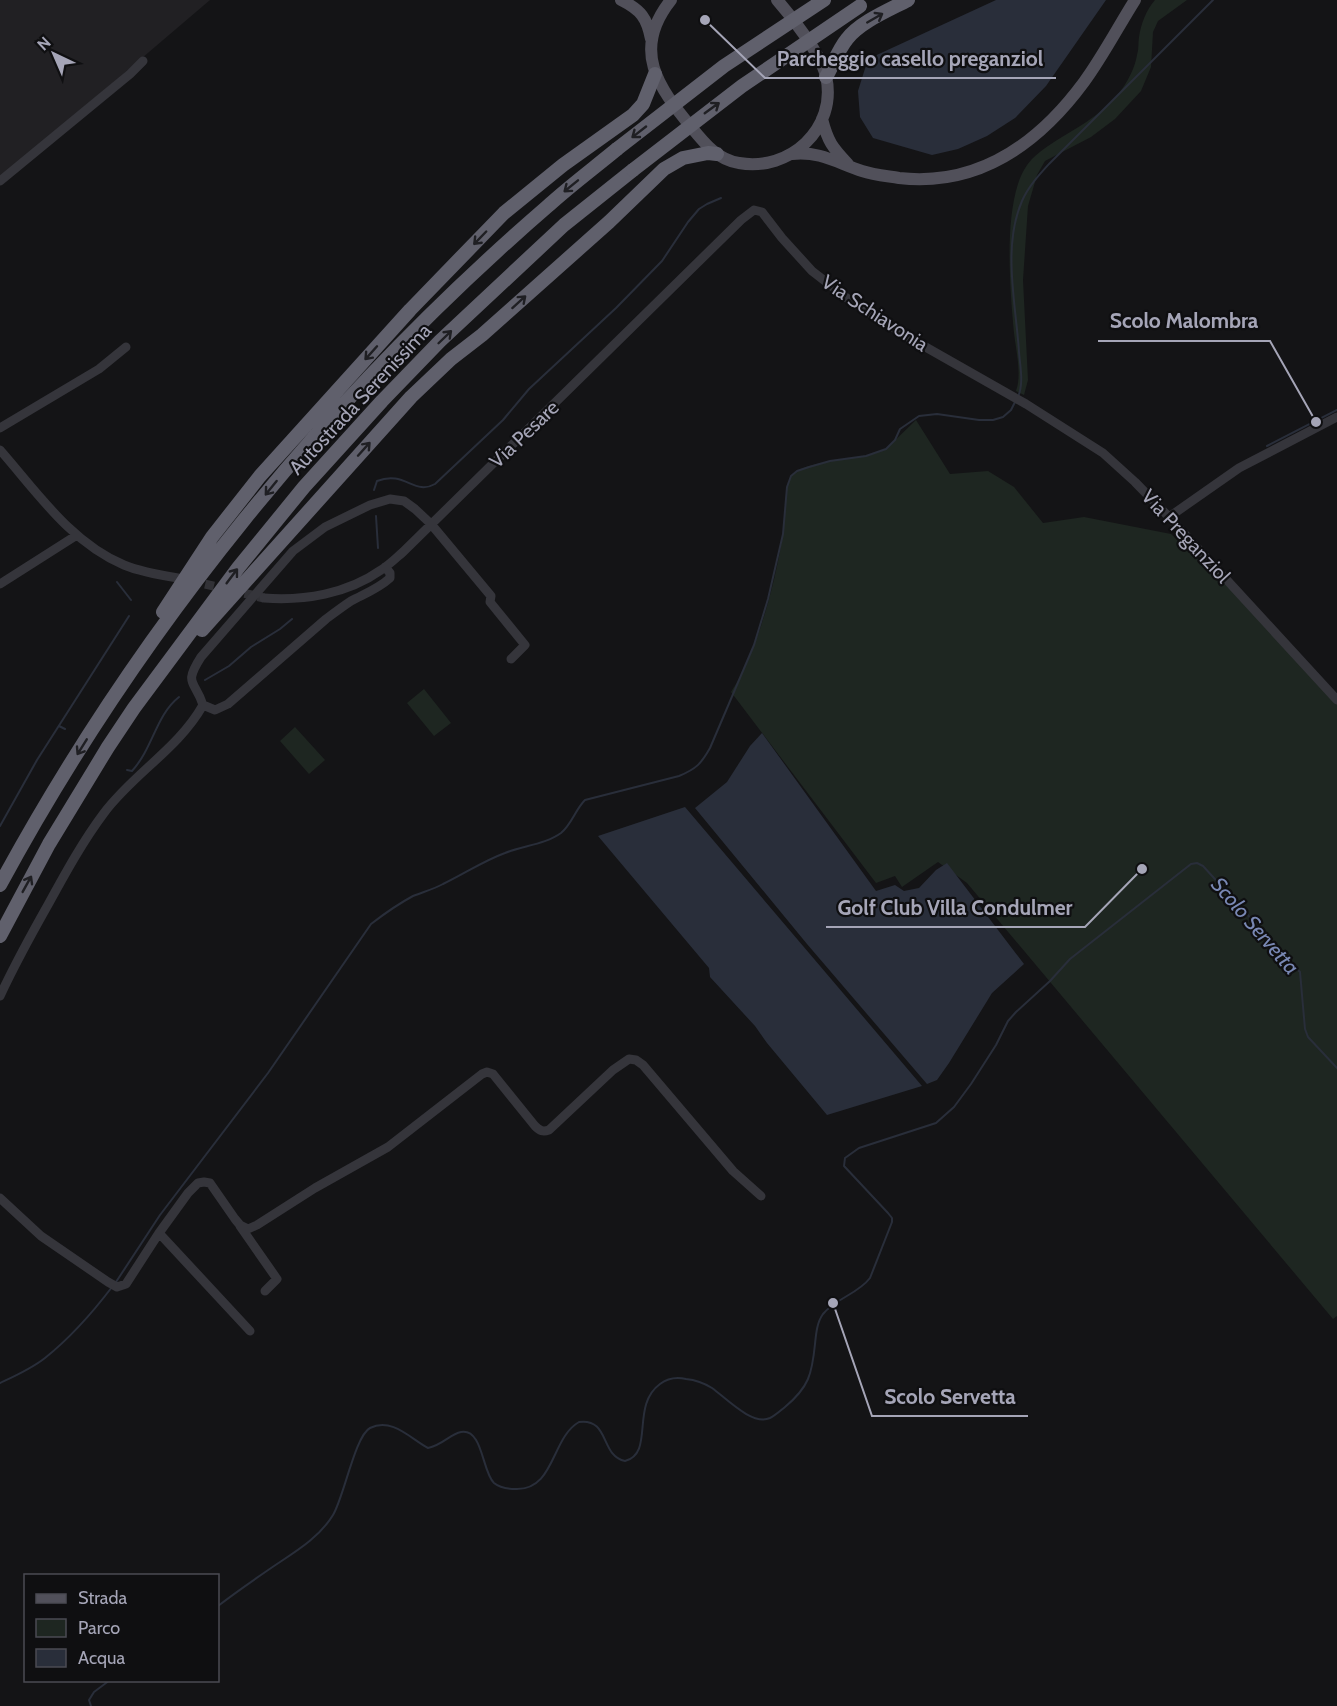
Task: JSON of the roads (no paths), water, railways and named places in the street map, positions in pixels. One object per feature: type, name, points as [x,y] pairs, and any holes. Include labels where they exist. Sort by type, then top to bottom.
[{"type":"highway","name":"Autostrada Serenissima","points":[[0,885],[48,800],[156,635],[220,550],[363,383],[423,321],[549,204],[724,66],[824,0]]},
{"type":"highway","points":[[826,78],[848,37],[857,29],[908,0]]},
{"type":"highway","name":"Autostrada Serenissima","points":[[0,936],[49,844],[134,708],[238,568],[304,487],[382,401],[440,341],[564,225],[687,127],[865,3]]},
{"type":"highway","points":[[96,724],[109,692],[212,537],[260,476],[410,310],[504,213],[563,165],[633,115],[643,104],[655,74]]},
{"type":"highway","points":[[134,708],[153,694],[194,638],[354,459],[451,358],[482,335],[664,170],[683,158],[708,153],[717,154]]},
{"type":"main road","points":[[621,0],[635,8],[648,25],[655,74],[664,91],[689,125],[717,154],[737,163],[754,165],[780,160],[801,147],[810,138],[822,119],[827,93],[826,78],[814,50],[777,0]]},
{"type":"main road","points":[[651,42],[658,21],[671,0]]},
{"type":"main road","points":[[791,154],[816,153],[864,172],[930,179],[959,176],[983,168],[1015,151],[1045,128],[1084,82],[1135,0]]},
{"type":"main road","points":[[822,119],[832,147],[851,166]]},
{"type":"street","points":[[0,181],[143,61]]},
{"type":"street","name":"Via Schiavonia","points":[[754,210],[762,212],[812,271],[844,297],[908,337],[1011,395]]},
{"type":"street","name":"Via Pesare","points":[[264,598],[282,599],[334,592],[355,585],[385,567],[741,220],[754,210]]},
{"type":"street","points":[[0,428],[99,369],[126,347]]},
{"type":"street","name":"Via Preganziol","points":[[1011,395],[1102,453],[1135,482],[1337,700]]},
{"type":"street","points":[[1169,517],[1239,468],[1337,417]]},
{"type":"street","points":[[0,450],[76,535],[112,560],[125,566],[177,578]]},
{"type":"street","points":[[385,567],[390,573],[390,578],[371,592],[341,607],[228,704],[215,710],[203,705],[192,684],[193,669],[293,551],[325,527],[370,505],[390,499],[404,501],[431,524],[491,596],[490,602],[525,645],[511,659]]},
{"type":"street","points":[[0,584],[76,535]]},
{"type":"street","points":[[0,996],[58,886],[104,813],[191,723],[203,705]]},
{"type":"street","points":[[240,1225],[248,1229],[257,1225],[315,1188],[388,1147],[482,1074],[487,1072],[493,1074],[535,1126],[545,1131],[549,1130],[629,1059],[636,1060],[643,1065],[733,1172],[761,1196]]},
{"type":"street","points":[[0,1198],[41,1236],[111,1284],[121,1287],[126,1284],[188,1192],[198,1183],[210,1184],[277,1279],[265,1291]]},
{"type":"street","points":[[159,1233],[250,1331]]},
{"type":"water","points":[[996,0],[1106,0],[1046,86],[1015,118],[987,136],[958,149],[932,155],[873,138],[860,117],[858,91],[868,59]]},
{"type":"water","points":[[762,733],[876,891],[895,885],[904,891],[919,888],[936,870],[947,863],[1024,964],[992,993],[937,1080],[927,1084],[695,808],[727,782],[750,746]]},
{"type":"water","points":[[685,807],[922,1086],[827,1115],[755,1026],[710,977],[709,968],[598,836]]},
{"type":"waterway","points":[[1018,397],[1021,374],[1011,256],[1016,219],[1024,196],[1049,164],[1213,0]]},
{"type":"waterway","points":[[374,490],[377,481],[387,478],[402,480],[421,487],[435,484],[503,420],[529,389],[616,308],[662,261],[699,209],[721,198]]},
{"type":"waterway","points":[[116,1282],[160,1215],[268,1073],[371,924],[413,896],[440,886],[489,860],[555,837],[565,829],[585,800],[679,776],[701,762],[710,748],[754,645],[768,599],[783,534],[787,487],[791,476],[797,471],[830,461],[866,456],[886,449],[895,440],[900,429],[919,416],[937,414],[993,420],[1003,417],[1011,410],[1015,402]]},
{"type":"waterway","points":[[1267,446],[1337,410]]},
{"type":"waterway","points":[[376,516],[378,548]]},
{"type":"waterway","points":[[117,582],[131,600]]},
{"type":"waterway","points":[[0,826],[37,760],[129,616]]},
{"type":"waterway","points":[[205,680],[229,666],[251,647],[292,619]]},
{"type":"waterway","points":[[127,770],[132,771],[139,762],[165,713],[179,697]]},
{"type":"waterway","points":[[59,726],[65,729]]},
{"type":"waterway","name":"Scolo Servetta","points":[[219,1605],[321,1531],[337,1506],[359,1442],[370,1428],[378,1425],[401,1430],[428,1448],[438,1445],[457,1433],[468,1433],[478,1443],[494,1483],[504,1488],[516,1489],[529,1487],[538,1481],[546,1472],[563,1439],[579,1422],[589,1422],[596,1426],[617,1458],[625,1461],[634,1456],[639,1449],[646,1404],[651,1393],[669,1379],[683,1378],[703,1383],[747,1415],[755,1418],[770,1418],[776,1414],[793,1400],[808,1379],[821,1317],[834,1304],[870,1278],[892,1222],[888,1213],[844,1166],[845,1158],[859,1148],[936,1123],[954,1107],[971,1084],[996,1045],[1008,1021],[1016,1012],[1070,959],[1191,864],[1197,863],[1203,866],[1300,972],[1305,1029],[1308,1037],[1337,1068]]},
{"type":"waterway","points":[[0,1383],[45,1358],[81,1324],[112,1287]]},
{"type":"waterway","name":"Scolo Servetta","points":[[91,1706],[89,1700],[94,1692],[107,1682]]},
{"type":"tunnel","points":[[192,581],[264,598]]},
{"type":"place","name":"Parcheggio casello preganziol","points":[[705,20]]},
{"type":"place","name":"Scolo Malombra","points":[[1316,422]]},
{"type":"place","name":"Golf Club Villa Condulmer","points":[[1142,869]]},
{"type":"place","name":"Scolo Servetta","points":[[833,1303]]}]
